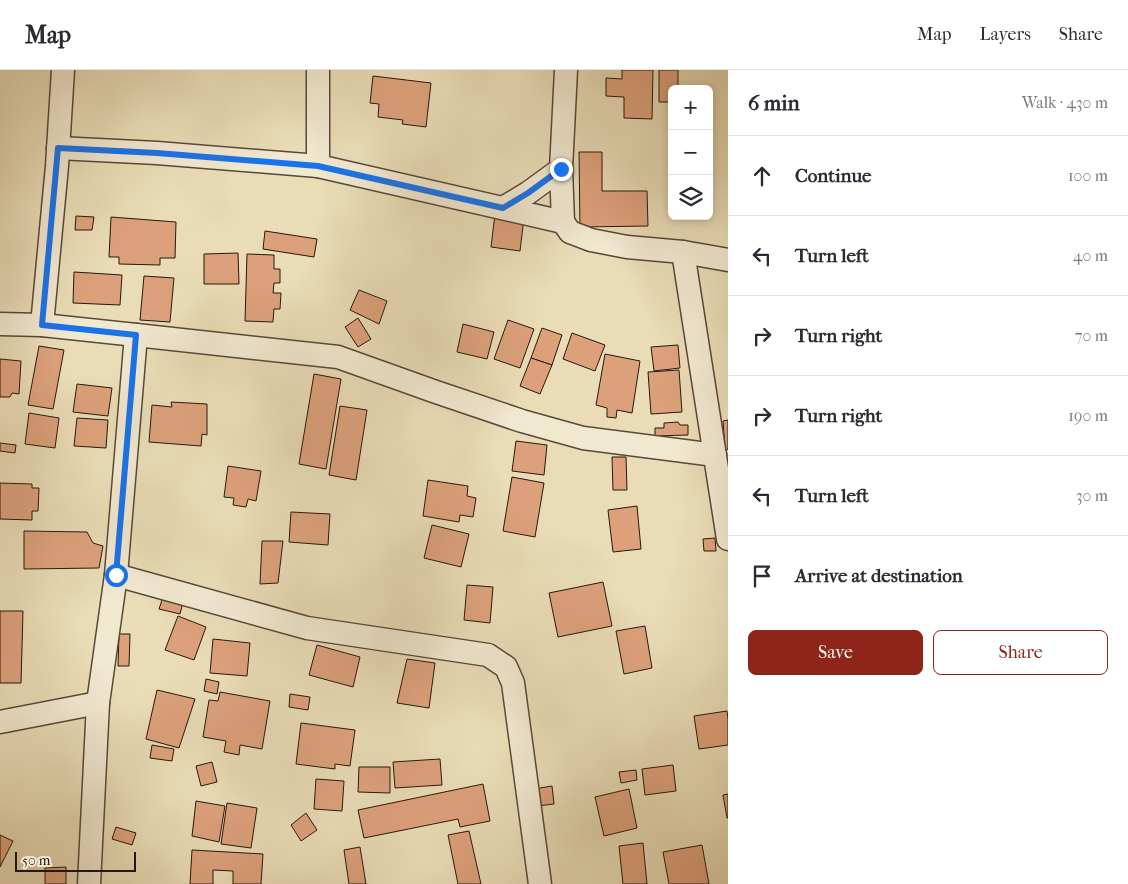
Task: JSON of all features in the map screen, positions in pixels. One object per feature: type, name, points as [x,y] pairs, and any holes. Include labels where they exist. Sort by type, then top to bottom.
[{"type":"street","points":[[42,325],[63,70]]},
{"type":"street","points":[[318,70],[318,166]]},
{"type":"street","points":[[566,70],[561,169],[563,222],[570,232],[591,240],[627,247],[683,252],[728,260]]},
{"type":"street","points":[[58,148],[157,153],[318,166],[563,222]]},
{"type":"street","points":[[503,208],[528,193],[561,169]]},
{"type":"street","points":[[683,252],[728,539]]},
{"type":"street","points":[[0,324],[42,325],[338,357],[522,421],[583,438],[714,455]]},
{"type":"street","points":[[89,884],[98,703],[116,575],[136,335]]},
{"type":"street","points":[[116,575],[307,628],[488,655],[506,666],[513,683],[540,884]]},
{"type":"street","points":[[0,722],[98,703]]},
{"type":"building","points":[[622,70],[653,70],[652,119],[624,118],[624,97],[606,96],[606,78],[622,79]]},
{"type":"building","points":[[659,70],[678,70],[678,85],[668,85],[668,102],[659,102]]},
{"type":"building","points":[[373,76],[431,83],[426,127],[402,124],[403,120],[378,117],[379,104],[370,103]]},
{"type":"building","points":[[579,152],[602,152],[602,191],[647,191],[648,226],[580,227]]},
{"type":"building","points":[[495,214],[524,218],[520,251],[491,247]]},
{"type":"building","points":[[76,216],[94,217],[92,230],[75,230]]},
{"type":"building","points":[[111,217],[176,222],[175,258],[160,258],[160,265],[119,264],[119,257],[109,257]]},
{"type":"building","points":[[265,231],[317,239],[314,257],[263,249]]},
{"type":"building","points":[[238,253],[239,284],[204,284],[204,254]]},
{"type":"building","points":[[247,254],[274,255],[274,269],[280,269],[280,283],[274,283],[273,293],[281,293],[280,309],[274,309],[273,322],[245,321]]},
{"type":"building","points":[[74,272],[122,275],[120,305],[73,303]]},
{"type":"building","points":[[144,276],[174,278],[170,322],[140,320]]},
{"type":"building","points":[[359,290],[387,301],[379,324],[350,310]]},
{"type":"building","points":[[358,318],[371,339],[358,347],[345,327]]},
{"type":"building","points":[[508,320],[534,329],[520,368],[494,359]]},
{"type":"building","points":[[463,324],[494,332],[487,359],[457,352]]},
{"type":"building","points":[[542,328],[562,335],[552,365],[531,358]]},
{"type":"building","points":[[572,333],[605,345],[595,371],[563,359]]},
{"type":"building","points":[[678,345],[680,368],[654,371],[651,347]]},
{"type":"building","points":[[39,346],[64,350],[53,409],[28,405]]},
{"type":"building","points":[[605,354],[640,361],[632,413],[617,410],[616,418],[607,417],[607,408],[596,405]]},
{"type":"building","points":[[531,358],[552,365],[540,394],[520,386]]},
{"type":"building","points":[[0,359],[21,361],[19,394],[12,393],[10,397],[0,397]]},
{"type":"building","points":[[679,370],[682,412],[651,414],[648,372]]},
{"type":"building","points":[[314,374],[341,379],[326,469],[299,464]]},
{"type":"building","points":[[77,384],[112,388],[108,416],[73,412]]},
{"type":"building","points":[[171,402],[207,404],[207,435],[202,434],[201,446],[149,442],[152,405],[172,407]]},
{"type":"building","points":[[340,406],[367,410],[356,480],[329,475]]},
{"type":"building","points":[[29,413],[59,418],[55,448],[25,444]]},
{"type":"building","points":[[77,418],[108,420],[106,448],[74,446]]},
{"type":"building","points":[[728,420],[728,449],[725,450],[723,421]]},
{"type":"building","points":[[678,422],[680,425],[688,425],[688,435],[655,436],[655,428],[664,428],[664,423]]},
{"type":"building","points":[[516,441],[547,445],[544,475],[512,471]]},
{"type":"building","points":[[0,443],[16,445],[15,453],[0,451]]},
{"type":"building","points":[[612,457],[626,457],[627,490],[613,490]]},
{"type":"building","points":[[228,466],[261,471],[256,501],[248,499],[246,507],[233,505],[234,498],[224,497]]},
{"type":"building","points":[[512,477],[544,483],[535,537],[503,531]]},
{"type":"building","points":[[428,480],[468,486],[467,496],[476,498],[473,517],[460,515],[459,522],[423,516]]},
{"type":"building","points":[[0,483],[32,484],[32,488],[39,488],[38,511],[32,511],[32,520],[0,519]]},
{"type":"building","points":[[637,506],[641,549],[613,552],[608,510]]},
{"type":"building","points":[[291,512],[330,514],[328,545],[289,542]]},
{"type":"building","points":[[432,525],[469,534],[461,567],[424,558]]},
{"type":"building","points":[[24,531],[87,532],[93,543],[103,546],[99,568],[24,569]]},
{"type":"building","points":[[715,538],[716,551],[704,551],[703,539]]},
{"type":"building","points":[[262,541],[283,541],[278,583],[260,584]]},
{"type":"building","points":[[603,582],[612,626],[558,637],[549,593]]},
{"type":"building","points":[[467,585],[493,587],[490,623],[464,620]]},
{"type":"building","points":[[163,597],[183,602],[180,614],[159,609]]},
{"type":"building","points":[[0,611],[23,611],[21,683],[0,683]]},
{"type":"building","points":[[178,616],[206,627],[194,660],[165,650]]},
{"type":"building","points":[[645,626],[652,668],[624,674],[616,631]]},
{"type":"building","points":[[119,634],[130,634],[129,666],[118,666]]},
{"type":"building","points":[[213,639],[250,643],[247,676],[210,673]]},
{"type":"building","points":[[317,645],[360,657],[353,687],[309,675]]},
{"type":"building","points":[[407,659],[435,663],[429,708],[397,703]]},
{"type":"building","points":[[206,679],[219,682],[217,694],[204,691]]},
{"type":"building","points":[[157,690],[195,699],[179,748],[146,739]]},
{"type":"building","points":[[220,692],[270,701],[262,749],[240,745],[239,755],[224,752],[226,741],[203,737],[209,700],[218,701]]},
{"type":"building","points":[[290,694],[310,697],[308,710],[289,707]]},
{"type":"building","points":[[727,711],[728,745],[699,749],[694,716]]},
{"type":"building","points":[[301,723],[355,730],[350,766],[335,764],[335,769],[296,764]]},
{"type":"building","points":[[152,745],[174,749],[172,761],[150,758]]},
{"type":"building","points":[[440,759],[442,785],[395,788],[393,762]]},
{"type":"building","points":[[212,762],[217,782],[201,786],[196,766]]},
{"type":"building","points":[[673,765],[676,791],[645,795],[642,769]]},
{"type":"building","points":[[359,767],[390,767],[390,793],[358,792]]},
{"type":"building","points":[[636,770],[637,780],[621,783],[619,772]]},
{"type":"building","points":[[316,779],[344,781],[342,811],[314,809]]},
{"type":"building","points":[[483,784],[490,821],[460,827],[458,819],[364,838],[358,810]]},
{"type":"building","points":[[552,786],[554,804],[537,806],[534,789]]},
{"type":"building","points":[[629,789],[637,828],[604,836],[595,797]]},
{"type":"building","points":[[728,794],[728,818],[727,818],[723,795]]},
{"type":"building","points":[[196,801],[225,806],[219,842],[192,836]]},
{"type":"building","points":[[227,803],[257,808],[251,848],[221,844]]},
{"type":"building","points":[[306,813],[317,830],[301,841],[291,825]]},
{"type":"building","points":[[116,827],[136,833],[132,845],[112,839]]},
{"type":"building","points":[[469,831],[481,884],[458,884],[448,835]]},
{"type":"building","points":[[0,835],[13,841],[0,867]]},
{"type":"building","points":[[643,843],[647,884],[623,884],[619,846]]},
{"type":"building","points":[[702,845],[709,884],[669,884],[663,852]]},
{"type":"building","points":[[360,847],[366,884],[349,884],[344,850]]},
{"type":"building","points":[[192,850],[263,854],[261,884],[233,884],[233,871],[213,870],[213,884],[190,884]]},
{"type":"building","points":[[66,867],[66,884],[45,884],[45,868]]},
{"type":"route","points":[[116,575],[136,335],[42,325],[58,148],[157,153],[318,166],[503,208],[528,193],[561,169]]}]
